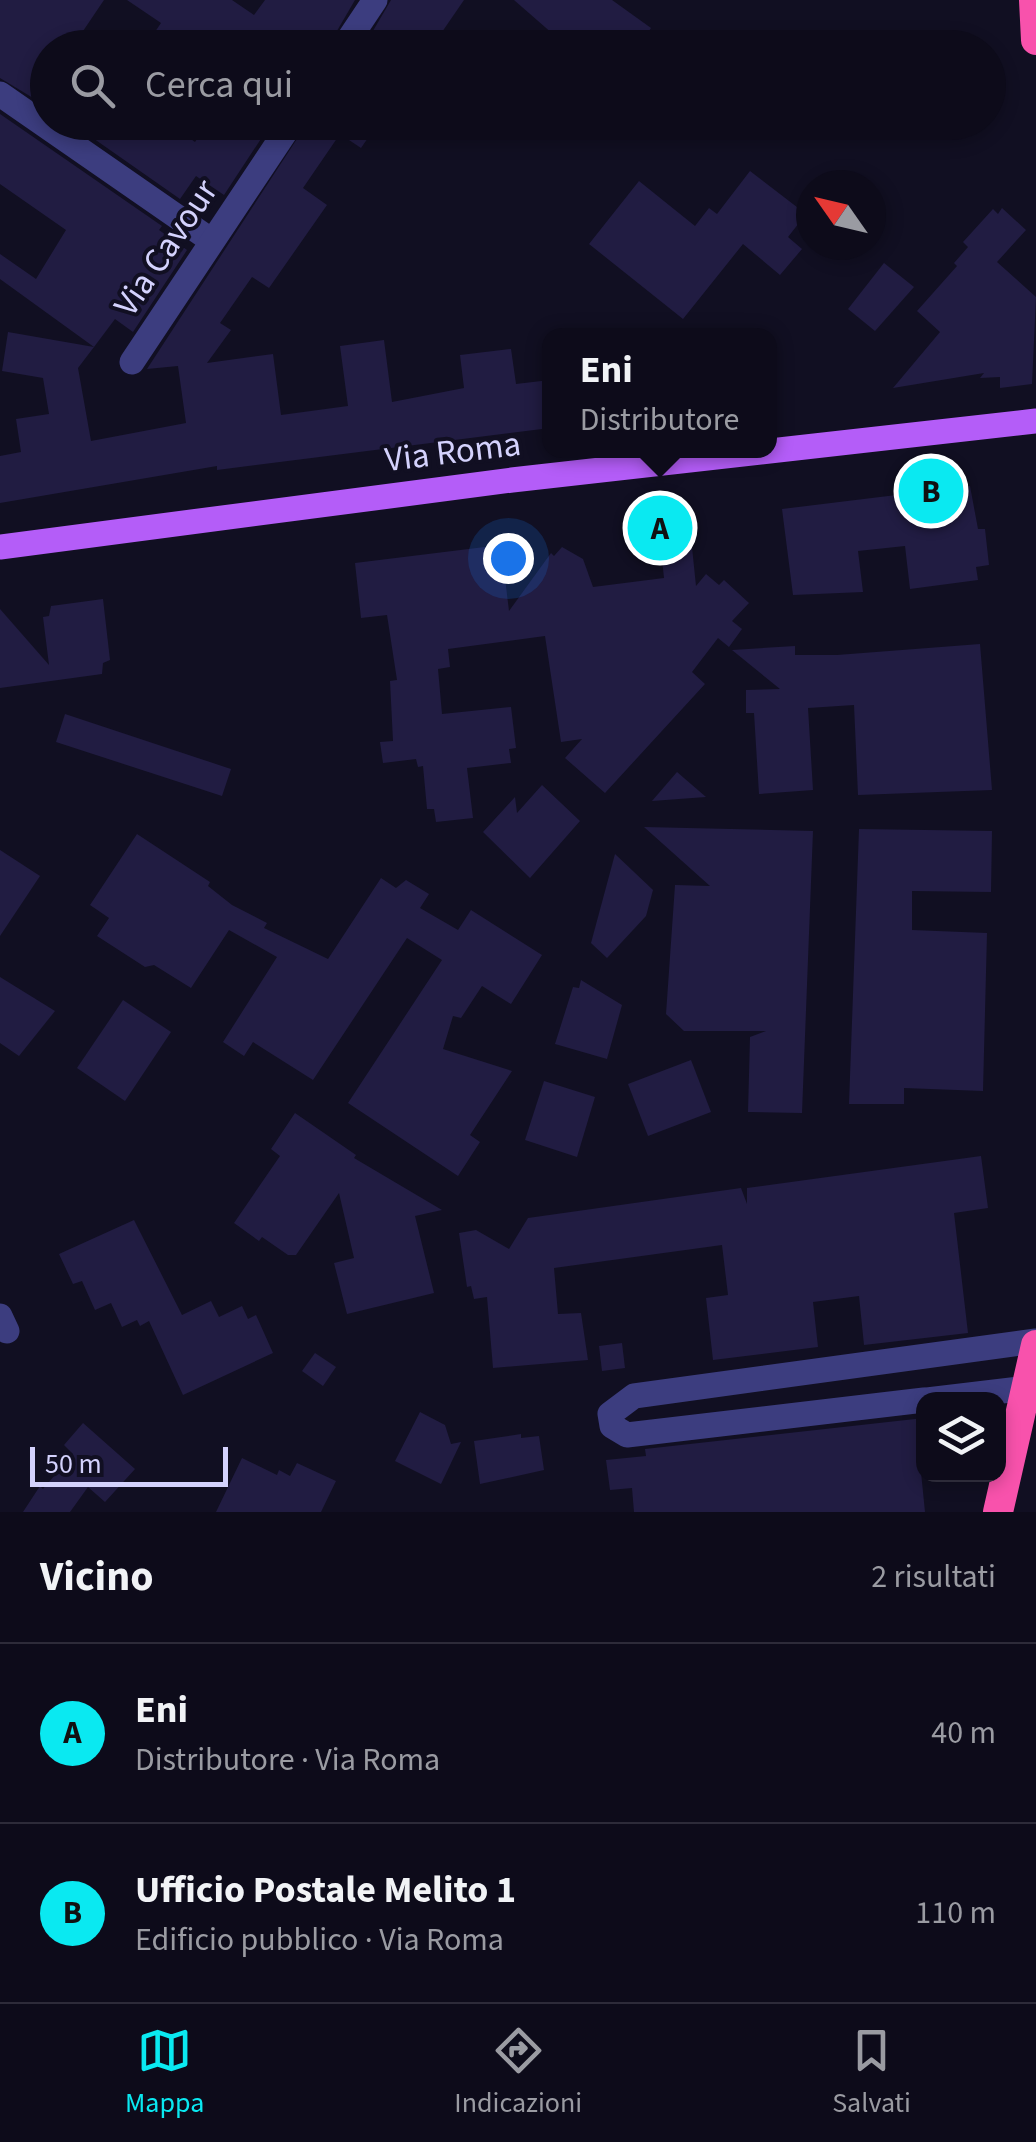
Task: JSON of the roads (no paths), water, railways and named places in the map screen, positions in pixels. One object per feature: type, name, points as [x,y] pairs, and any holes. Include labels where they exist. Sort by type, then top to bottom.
[{"type":"highway","points":[[1034,0],[1036,40]]},
{"type":"highway","points":[[998,1512],[1036,1343]]},
{"type":"main road","name":"Via Roma","points":[[777,450],[1036,421]]},
{"type":"main road","name":"Via Roma","points":[[0,547],[707,458]]},
{"type":"street","points":[[355,30],[374,0]]},
{"type":"street","points":[[0,94],[30,115]]},
{"type":"street","points":[[66,140],[212,241]]},
{"type":"street","name":"Via Cavour","points":[[132,362],[280,140]]},
{"type":"street","points":[[916,1401],[627,1435],[612,1426],[610,1414],[634,1396],[1036,1343]]},
{"type":"street","points":[[993,1392],[1036,1387]]},
{"type":"place","name":"Ufficio Postale Melito 1","points":[[931,491]]},
{"type":"place","name":"Eni","points":[[660,528]]}]
